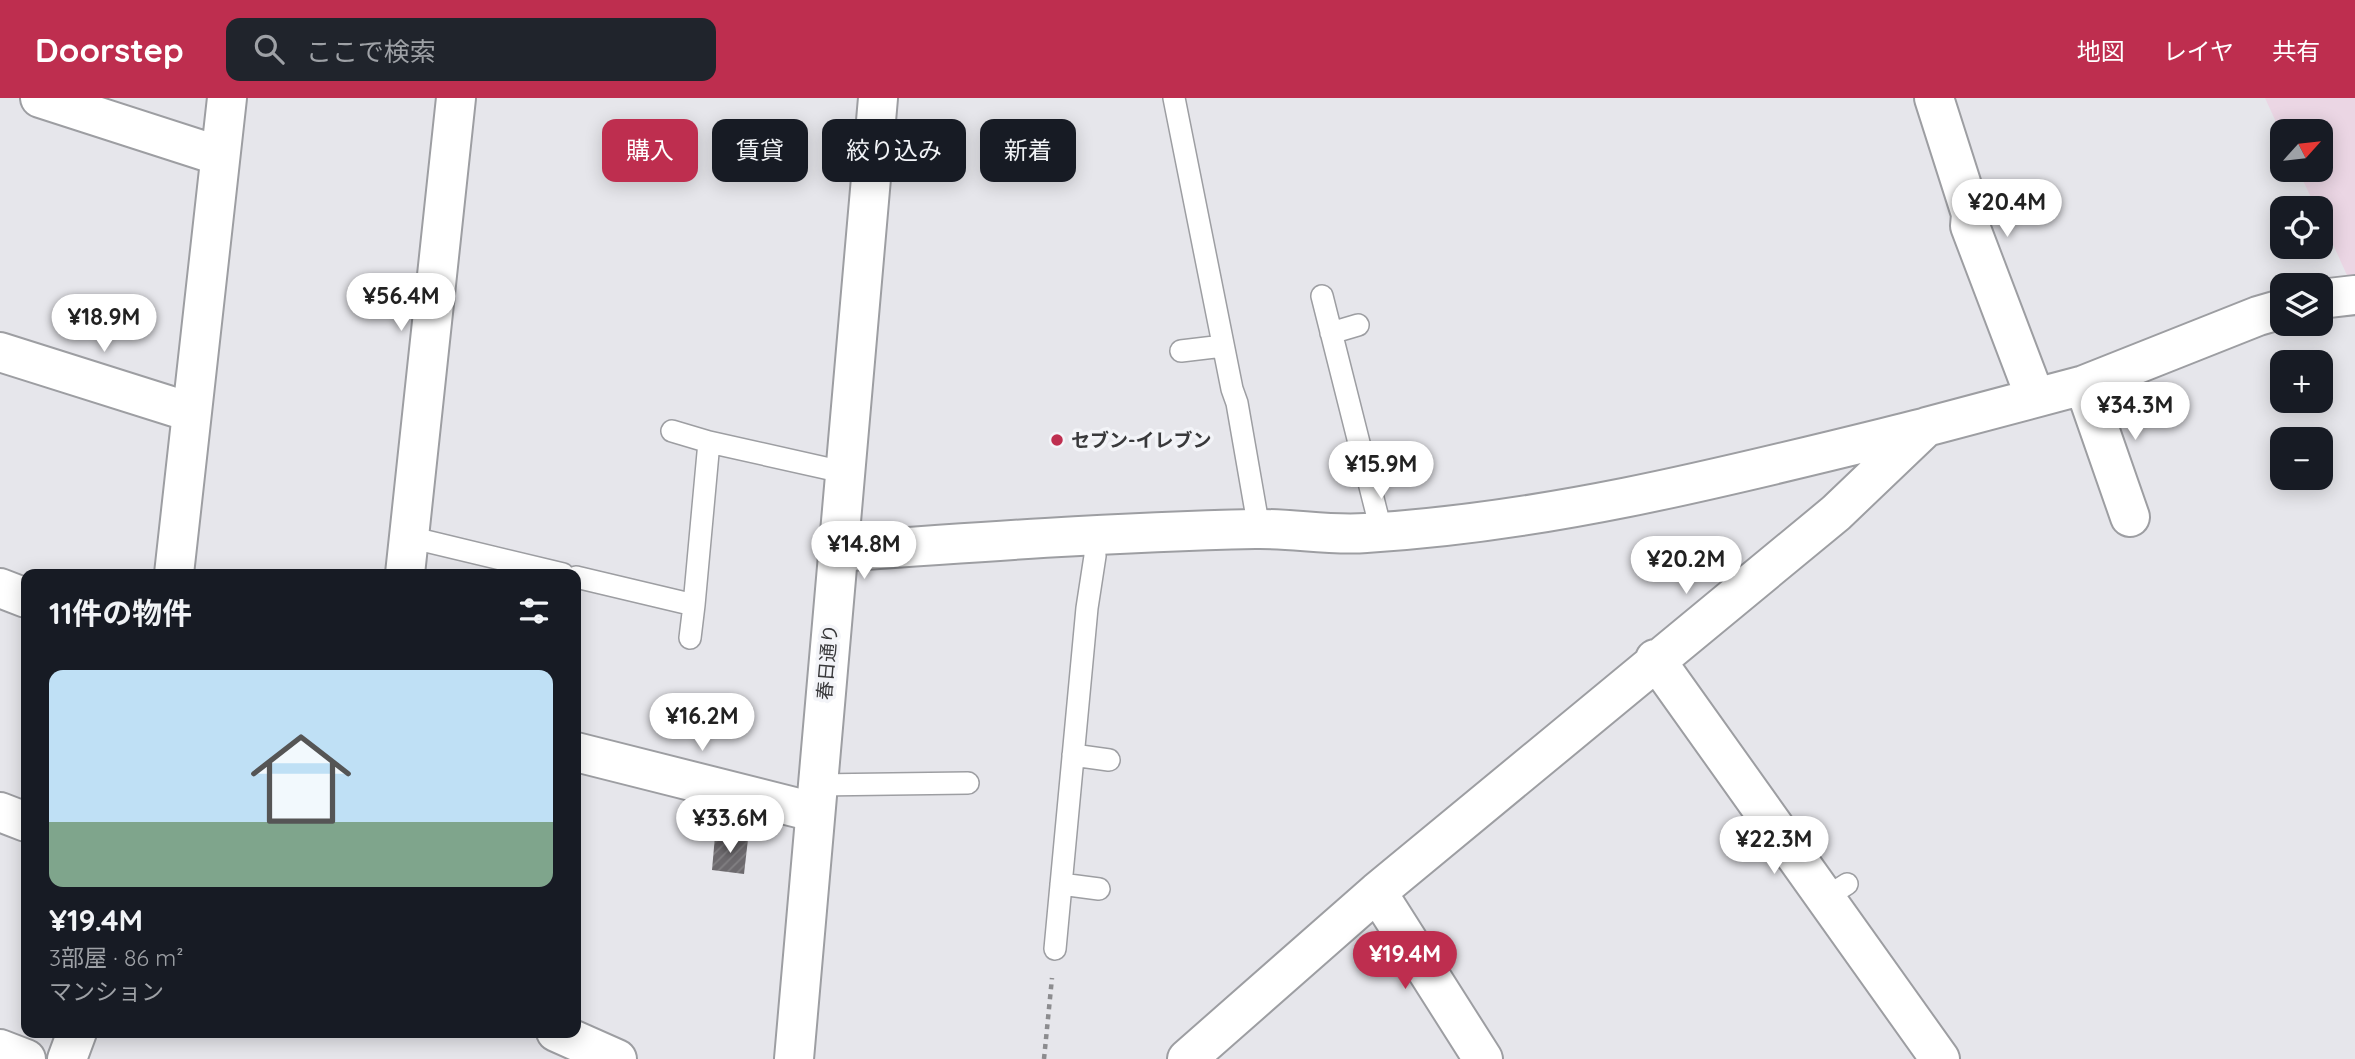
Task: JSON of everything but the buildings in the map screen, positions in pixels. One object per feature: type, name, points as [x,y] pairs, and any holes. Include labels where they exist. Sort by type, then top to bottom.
[{"type":"street","points":[[40,98],[220,156]]},
{"type":"street","points":[[174,569],[227,98]]},
{"type":"street","points":[[407,556],[456,98]]},
{"type":"street","name":"春日通り","points":[[794,1059],[877,98]]},
{"type":"street","points":[[1934,98],[1971,214],[1970,226],[2035,397]]},
{"type":"street","points":[[2333,298],[2355,295]]},
{"type":"street","points":[[837,552],[1093,534],[1259,529],[1367,533],[1532,514],[1748,471],[2084,385],[2270,312]]},
{"type":"street","points":[[0,352],[190,412]]},
{"type":"street","points":[[2084,385],[2130,517]]},
{"type":"street","points":[[1204,1053],[1377,892],[1655,659],[1836,513],[1926,427]]},
{"type":"street","points":[[0,588],[21,596]]},
{"type":"street","points":[[1655,659],[1836,891],[1940,1059]]},
{"type":"street","points":[[581,753],[815,798]]},
{"type":"street","points":[[0,812],[21,820]]},
{"type":"street","points":[[1377,892],[1483,1059]]},
{"type":"street","points":[[67,1059],[75,1038]]},
{"type":"street","points":[[570,1038],[617,1059]]},
{"type":"street","points":[[0,1049],[26,1059]]},
{"type":"lane","points":[[1174,98],[1223,346],[1237,402],[1259,529]]},
{"type":"lane","points":[[1322,296],[1381,530]]},
{"type":"lane","points":[[1331,332],[1358,325]]},
{"type":"lane","points":[[1181,351],[1223,346]]},
{"type":"lane","points":[[672,431],[843,472]]},
{"type":"lane","points":[[690,638],[709,442]]},
{"type":"lane","points":[[1055,949],[1095,556],[1093,534]]},
{"type":"lane","points":[[407,556],[520,569]]},
{"type":"lane","points":[[581,578],[694,605]]},
{"type":"lane","points":[[1073,755],[1109,760]]},
{"type":"lane","points":[[815,798],[968,783]]},
{"type":"lane","points":[[1061,884],[1098,889]]},
{"type":"path","points":[[1044,1059],[1055,949]]},
{"type":"shaded area","points":[[2265,98],[2355,98],[2355,284],[2351,284],[2333,244],[2333,196],[2310,196],[2304,182],[2333,182],[2333,119],[2275,119]]},
{"type":"place","name":"セブン-イレブン","points":[[1057,440]]}]
